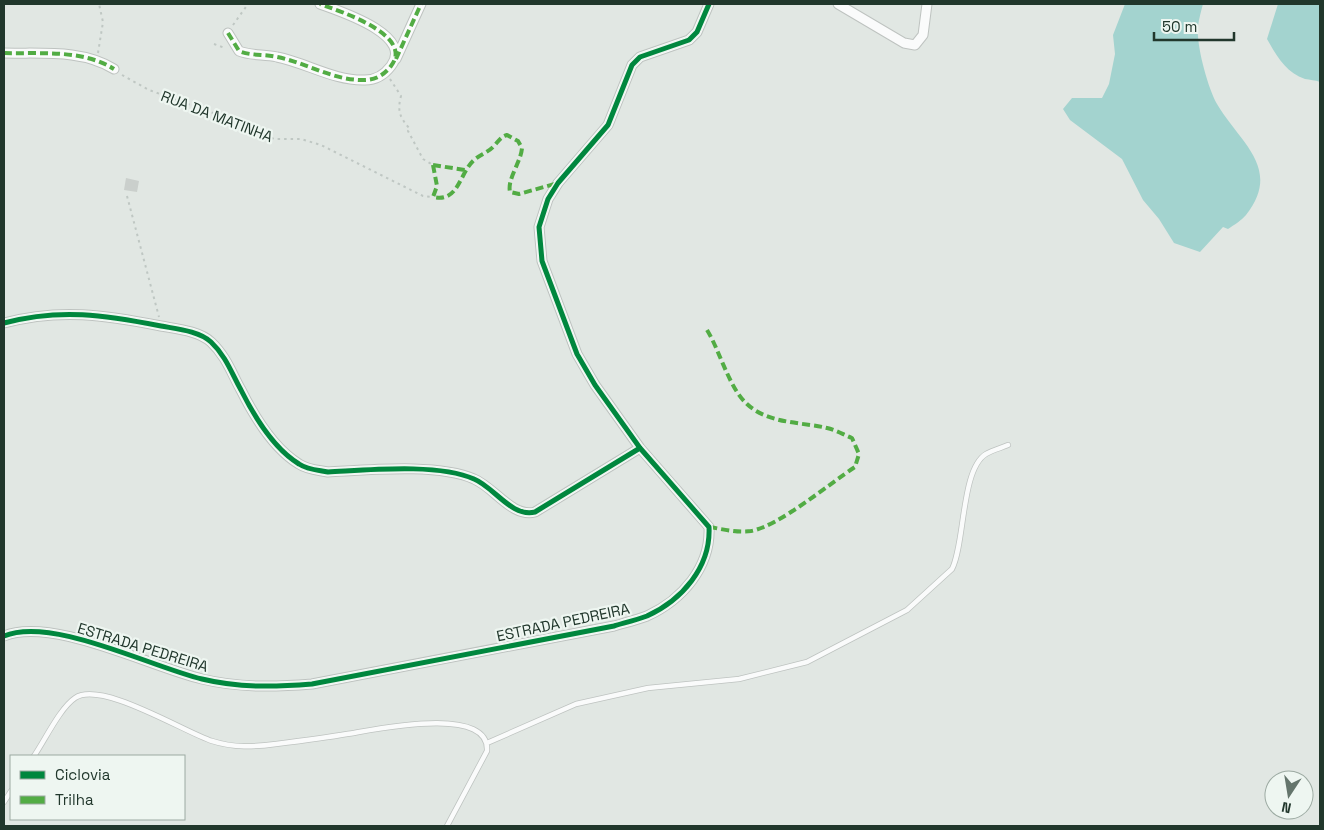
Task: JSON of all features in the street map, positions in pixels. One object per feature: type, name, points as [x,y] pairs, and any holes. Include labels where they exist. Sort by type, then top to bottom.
[{"type":"street","points":[[320,4],[366,23],[389,38],[395,50],[393,63]]},
{"type":"street","points":[[228,33],[239,51],[276,56],[350,80],[375,79],[386,72],[393,63],[421,4]]},
{"type":"street","name":"ESTRADA PEDREIRA","points":[[4,636],[12,633],[39,632],[68,636],[167,670],[204,680],[244,686],[279,687],[312,684],[614,626],[647,616],[693,582],[710,542],[709,527],[640,448],[595,385],[577,354],[542,261],[539,227],[548,199],[558,183],[608,125],[632,65],[640,57],[689,40],[697,32],[709,4]]},
{"type":"street","points":[[838,4],[904,43],[915,45],[923,35],[927,4]]},
{"type":"street","points":[[4,53],[66,55],[96,60],[114,69]]},
{"type":"street","points":[[4,322],[65,313],[101,315],[188,331],[210,341],[226,360],[241,392],[278,446],[299,465],[312,470],[328,472],[429,470],[456,473],[474,479],[513,508],[528,514],[535,512],[640,448]]},
{"type":"lane","points":[[487,743],[576,704],[648,688],[739,680],[807,662],[907,610],[952,569],[957,560],[961,519],[976,464],[985,455],[1008,445]]},
{"type":"lane","points":[[35,755],[66,708],[74,698],[84,693],[94,693],[136,706],[211,741],[249,748],[425,724],[462,725],[482,735],[487,743],[487,750],[447,826]]},
{"type":"path","points":[[96,60],[104,22],[99,4]]},
{"type":"path","points":[[228,33],[248,4]]},
{"type":"path","points":[[386,72],[401,96],[398,109],[400,118],[410,129],[408,131],[423,159],[433,165]]},
{"type":"path","points":[[127,196],[161,326]]},
{"type":"water","points":[[1125,4],[1203,4],[1198,23],[1198,34],[1203,66],[1210,88],[1226,118],[1254,156],[1259,169],[1260,183],[1256,198],[1246,215],[1228,229],[1223,227],[1200,252],[1174,243],[1159,219],[1143,200],[1122,159],[1070,120],[1063,109],[1072,98],[1102,98],[1109,84],[1115,54],[1113,35]]},
{"type":"water","points":[[1278,4],[1320,4],[1320,82],[1305,79],[1287,68],[1267,39]]},
{"type":"building","points":[[126,178],[139,181],[137,192],[124,190]]},
{"type":"marked path","points":[[228,33],[239,51],[288,60],[342,78],[369,80],[380,76],[389,69],[396,55],[393,44],[384,35],[372,26],[320,4]]},
{"type":"marked path","points":[[396,59],[421,4]]},
{"type":"marked path","points":[[4,53],[75,55],[89,58],[114,69]]},
{"type":"marked path","points":[[433,165],[437,186],[433,197],[441,198],[448,196],[457,187],[473,161],[507,135],[518,141],[522,148],[510,182],[510,192],[519,194],[558,183]]},
{"type":"marked path","points":[[433,165],[465,170]]},
{"type":"marked path","points":[[707,330],[735,389],[755,411],[775,419],[837,431],[852,438],[859,454],[855,467],[804,504],[762,528],[746,531],[709,527]]},
{"type":"cycle path","points":[[4,636],[24,632],[48,633],[74,638],[181,673],[216,682],[257,686],[298,685],[312,684],[614,626],[647,616],[672,601],[683,591],[699,569],[705,556],[709,527],[640,448],[595,385],[577,354],[542,261],[539,227],[548,199],[558,183],[608,125],[632,65],[640,57],[689,40],[697,32],[709,4]]},
{"type":"cycle path","points":[[4,323],[25,318],[64,314],[101,316],[181,329],[200,335],[211,342],[225,359],[252,410],[273,441],[290,458],[302,466],[328,472],[423,469],[459,474],[481,483],[511,506],[527,513],[535,512],[640,448]]}]
